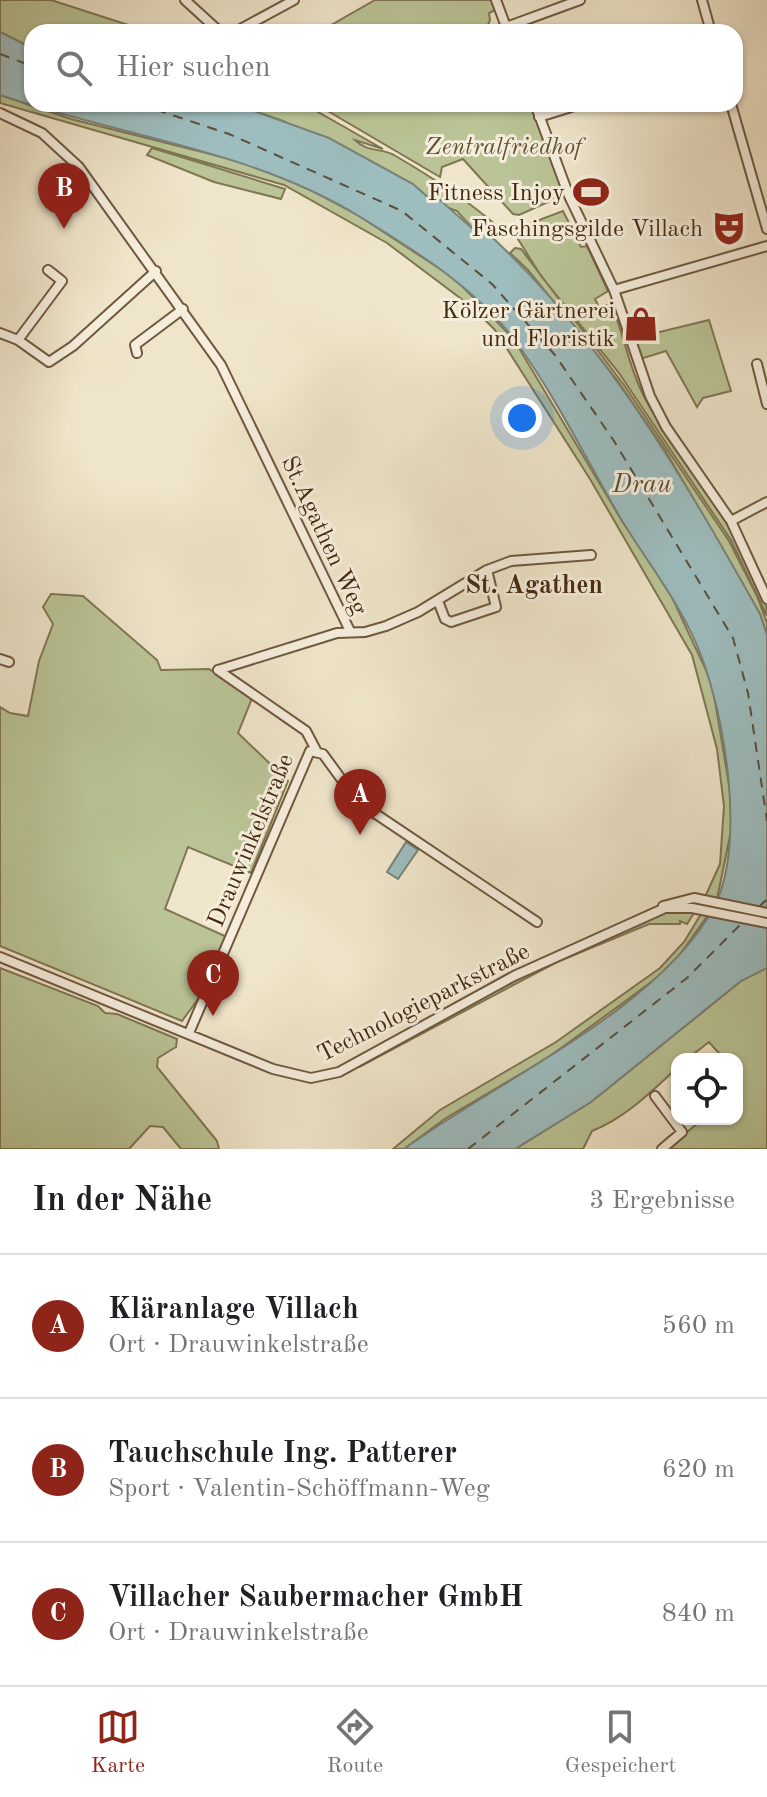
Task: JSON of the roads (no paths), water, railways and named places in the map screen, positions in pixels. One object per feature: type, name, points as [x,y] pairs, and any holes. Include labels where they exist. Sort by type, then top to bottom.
[{"type":"street","points":[[185,0],[211,24]]},
{"type":"street","points":[[250,24],[294,0]]},
{"type":"street","points":[[496,0],[505,24]]},
{"type":"street","points":[[520,24],[580,0]]},
{"type":"street","points":[[702,0],[709,24]]},
{"type":"street","points":[[537,112],[569,196],[614,290],[650,396],[666,427],[731,521],[767,599]]},
{"type":"street","points":[[539,117],[555,112]]},
{"type":"street","points":[[733,112],[767,229]]},
{"type":"street","name":"St.Agathen Weg","points":[[0,113],[35,129],[70,158],[183,309],[245,406],[350,631],[218,670],[306,731],[316,750]]},
{"type":"street","points":[[614,290],[767,246]]},
{"type":"street","points":[[18,340],[62,281],[48,270]]},
{"type":"street","points":[[0,333],[18,340],[49,362],[73,346],[156,271]]},
{"type":"street","points":[[137,353],[135,345],[183,309]]},
{"type":"street","points":[[757,364],[767,404]]},
{"type":"street","points":[[731,521],[767,502]]},
{"type":"street","points":[[350,631],[365,632],[386,626],[438,601],[487,570],[526,558],[591,555]]},
{"type":"street","points":[[438,601],[445,619],[451,622],[496,607],[487,570]]},
{"type":"street","name":"Drauwinkelstraße","points":[[189,1033],[305,757],[316,750],[329,761],[358,802],[537,922]]},
{"type":"street","name":"Technologieparkstraße","points":[[0,957],[288,1074],[311,1078],[330,1076],[514,976],[670,903],[693,903]]},
{"type":"street","points":[[693,903],[767,913]]},
{"type":"street","points":[[693,903],[767,923]]},
{"type":"street","points":[[655,1096],[682,1132],[662,1149]]},
{"type":"water","name":"Drau","points":[[0,32],[24,44],[24,102],[0,95]]},
{"type":"water","name":"Drau","points":[[56,112],[257,112],[329,138],[413,184],[433,202],[440,200],[474,230],[482,228],[565,314],[636,409],[700,510],[760,614],[767,635],[767,968],[741,981],[591,1102],[515,1149],[404,1149],[615,1012],[654,980],[687,946],[713,909],[723,882],[729,849],[730,814],[723,738],[706,670],[679,610],[621,519],[543,382],[514,339],[480,302],[420,255],[357,215],[315,193],[272,174]]},
{"type":"water","points":[[406,842],[418,850],[398,879],[387,872]]},
{"type":"place","name":"Fitness Injoy","points":[[591,192]]},
{"type":"place","name":"Faschingsgilde Villach","points":[[729,228]]},
{"type":"place","name":"Tauchschule Ing. Patterer","points":[[64,229]]},
{"type":"place","name":"Kölzer Gärtnerei und Floristik","points":[[641,324]]},
{"type":"place","name":"Kläranlage Villach","points":[[360,835]]},
{"type":"place","name":"Villacher Saubermacher GmbH","points":[[213,1016]]},
{"type":"district","name":"St. Agathen","points":[[534,584]]},
{"type":"park label","name":"Zentralfriedhof","points":[[504,146]]}]
